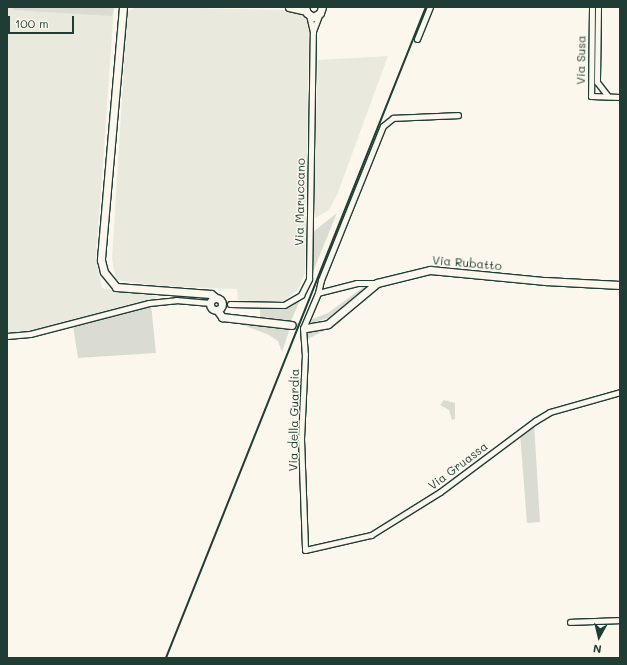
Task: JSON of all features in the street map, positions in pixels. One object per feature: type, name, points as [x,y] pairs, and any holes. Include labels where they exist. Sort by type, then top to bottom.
[{"type":"street","points":[[122,7],[101,260],[104,272],[116,287],[211,294],[222,304],[217,310]]},
{"type":"street","points":[[289,7],[319,15],[322,7]]},
{"type":"street","points":[[417,39],[430,7]]},
{"type":"street","name":"Via Susa","points":[[592,7],[591,96],[620,97]]},
{"type":"street","name":"Via Susa","points":[[598,7],[597,82],[608,96]]},
{"type":"street","name":"Via Maruccano","points":[[230,304],[284,306],[300,295],[309,279],[313,32],[307,11]]},
{"type":"street","name":"Via Maruccano","points":[[313,32],[319,15]]},
{"type":"street","name":"Via della Guardia","points":[[305,550],[301,439],[305,354],[303,328],[318,293],[320,280],[383,126],[393,118],[458,115]]},
{"type":"street","name":"Via Rubatto","points":[[306,328],[328,324],[377,283],[397,276],[437,270],[545,282],[620,285]]},
{"type":"street","points":[[318,293],[357,283],[377,283]]},
{"type":"street","points":[[210,303],[216,298]]},
{"type":"street","points":[[7,336],[30,334],[150,303],[176,300],[210,303],[222,317],[292,325]]},
{"type":"street","name":"Via Gruassa","points":[[305,550],[371,535],[440,492],[535,421],[550,412],[620,392]]},
{"type":"street","points":[[570,622],[620,620]]},
{"type":"shaded area","points":[[7,7],[114,7],[96,259],[102,288],[159,297],[40,329],[7,333]]},
{"type":"shaded area","points":[[13,7],[114,8],[112,16],[13,10]]},
{"type":"shaded area","points":[[137,7],[291,10],[302,13],[309,20],[305,273],[298,290],[282,302],[238,300],[237,289],[159,286],[116,280],[112,259],[127,17],[128,11]]},
{"type":"shaded area","points":[[388,56],[337,195],[329,210],[313,219],[318,60]]},
{"type":"shaded area","points":[[337,213],[312,274],[313,232]]},
{"type":"shaded area","points":[[366,285],[366,287],[328,318],[306,325],[307,321],[328,313],[362,288],[352,286]]},
{"type":"shaded area","points":[[301,298],[291,321],[260,317],[260,309],[290,306]]},
{"type":"shaded area","points":[[357,304],[339,323],[306,340],[304,330],[322,329]]},
{"type":"shaded area","points":[[151,305],[156,353],[78,358],[73,326]]},
{"type":"shaded area","points":[[235,322],[290,328],[282,352],[278,341],[269,335]]},
{"type":"shaded area","points":[[444,400],[455,403],[455,419],[452,420],[449,410],[440,405]]},
{"type":"shaded area","points":[[534,423],[540,522],[527,523],[520,433]]},
{"type":"tunnel","points":[[292,325],[306,328]]},
{"type":"railway","points":[[166,658],[426,7]]}]
